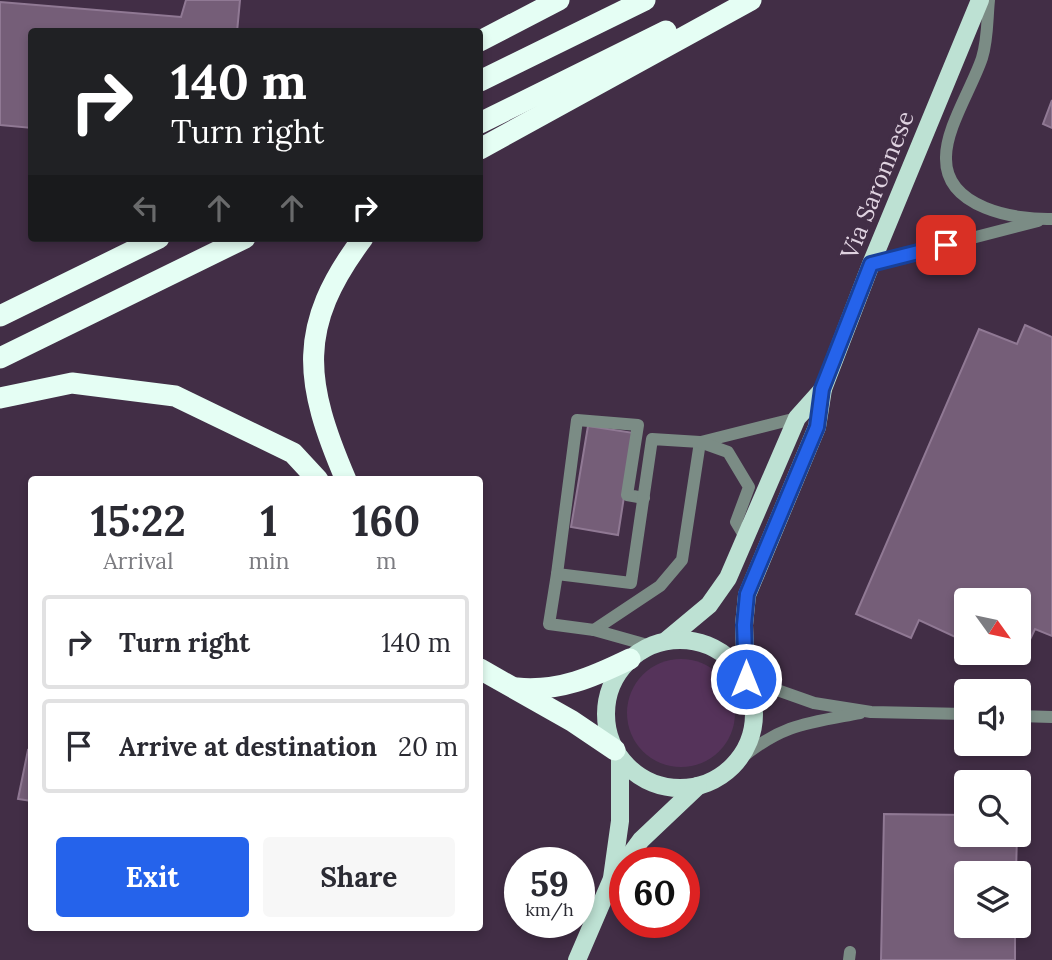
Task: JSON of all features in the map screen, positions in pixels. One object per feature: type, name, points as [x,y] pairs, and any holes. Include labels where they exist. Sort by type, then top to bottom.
[{"type":"highway","points":[[483,39],[559,0]]},
{"type":"highway","points":[[483,80],[645,0]]},
{"type":"highway","points":[[483,122],[730,0]]},
{"type":"highway","points":[[483,147],[751,0]]},
{"type":"highway","points":[[0,316],[150,242]]},
{"type":"highway","points":[[0,358],[237,242]]},
{"type":"highway","points":[[344,476],[322,414],[312,374],[313,350],[317,318],[330,289],[360,242]]},
{"type":"highway","points":[[0,398],[72,383],[175,396],[293,453],[314,476]]},
{"type":"highway","points":[[515,688],[550,689],[570,685],[630,659]]},
{"type":"highway","points":[[483,671],[618,754]]},
{"type":"main road","name":"Via Saronnese","points":[[746,679],[744,625],[747,594],[817,427],[822,389],[871,264],[980,0]]},
{"type":"main road","name":"Via Saronnese","points":[[659,643],[709,605],[728,578],[797,418],[822,389]]},
{"type":"main road","points":[[659,643],[708,644],[722,651],[746,679],[753,699],[754,720],[750,741],[739,760],[721,776],[698,786],[677,789],[655,784],[636,774],[618,754],[607,727],[607,702],[615,679],[630,659],[659,643]]},
{"type":"main road","points":[[616,847],[620,821],[618,754]]},
{"type":"main road","points":[[636,847],[698,786]]},
{"type":"main road","points":[[577,960],[609,886]]},
{"type":"street","points":[[989,0],[982,57],[951,136],[946,160],[958,190],[972,201],[988,210],[1048,219]]},
{"type":"street","points":[[871,264],[1048,219]]},
{"type":"street","points":[[700,442],[797,418]]},
{"type":"street","points":[[644,498],[627,495],[638,425],[577,420],[549,624],[659,643]]},
{"type":"street","points":[[556,574],[631,583],[652,439],[700,442],[728,452],[740,467],[749,487],[736,522],[745,537]]},
{"type":"street","points":[[594,630],[660,586],[682,560],[700,442]]},
{"type":"street","points":[[746,679],[792,697],[871,712],[954,714]]},
{"type":"street","points":[[739,760],[764,739],[787,727],[871,712]]},
{"type":"street","points":[[1031,716],[1052,717]]},
{"type":"shaded area","points":[[681,659],[702,663],[719,675],[731,692],[735,713],[731,734],[719,751],[702,763],[681,767],[660,763],[643,751],[631,734],[627,713],[631,692],[643,675],[660,663]]},
{"type":"building","points":[[186,0],[240,0],[237,28],[28,28],[28,128],[0,125],[0,2],[181,17]]},
{"type":"building","points":[[1052,100],[1052,128],[1043,124]]},
{"type":"building","points":[[1025,325],[1052,337],[1052,636],[1035,629],[1031,638],[1031,588],[954,588],[954,636],[919,620],[911,638],[856,614],[979,329],[1017,344]]},
{"type":"building","points":[[588,426],[634,433],[618,535],[571,527]]},
{"type":"building","points":[[28,750],[28,800],[18,799]]},
{"type":"building","points":[[884,814],[954,815],[954,847],[1017,847],[1016,861],[954,861],[954,938],[1015,938],[1015,960],[881,960]]},
{"type":"route","points":[[746,679],[744,625],[747,594],[817,427],[822,389],[871,264],[946,245]]}]
